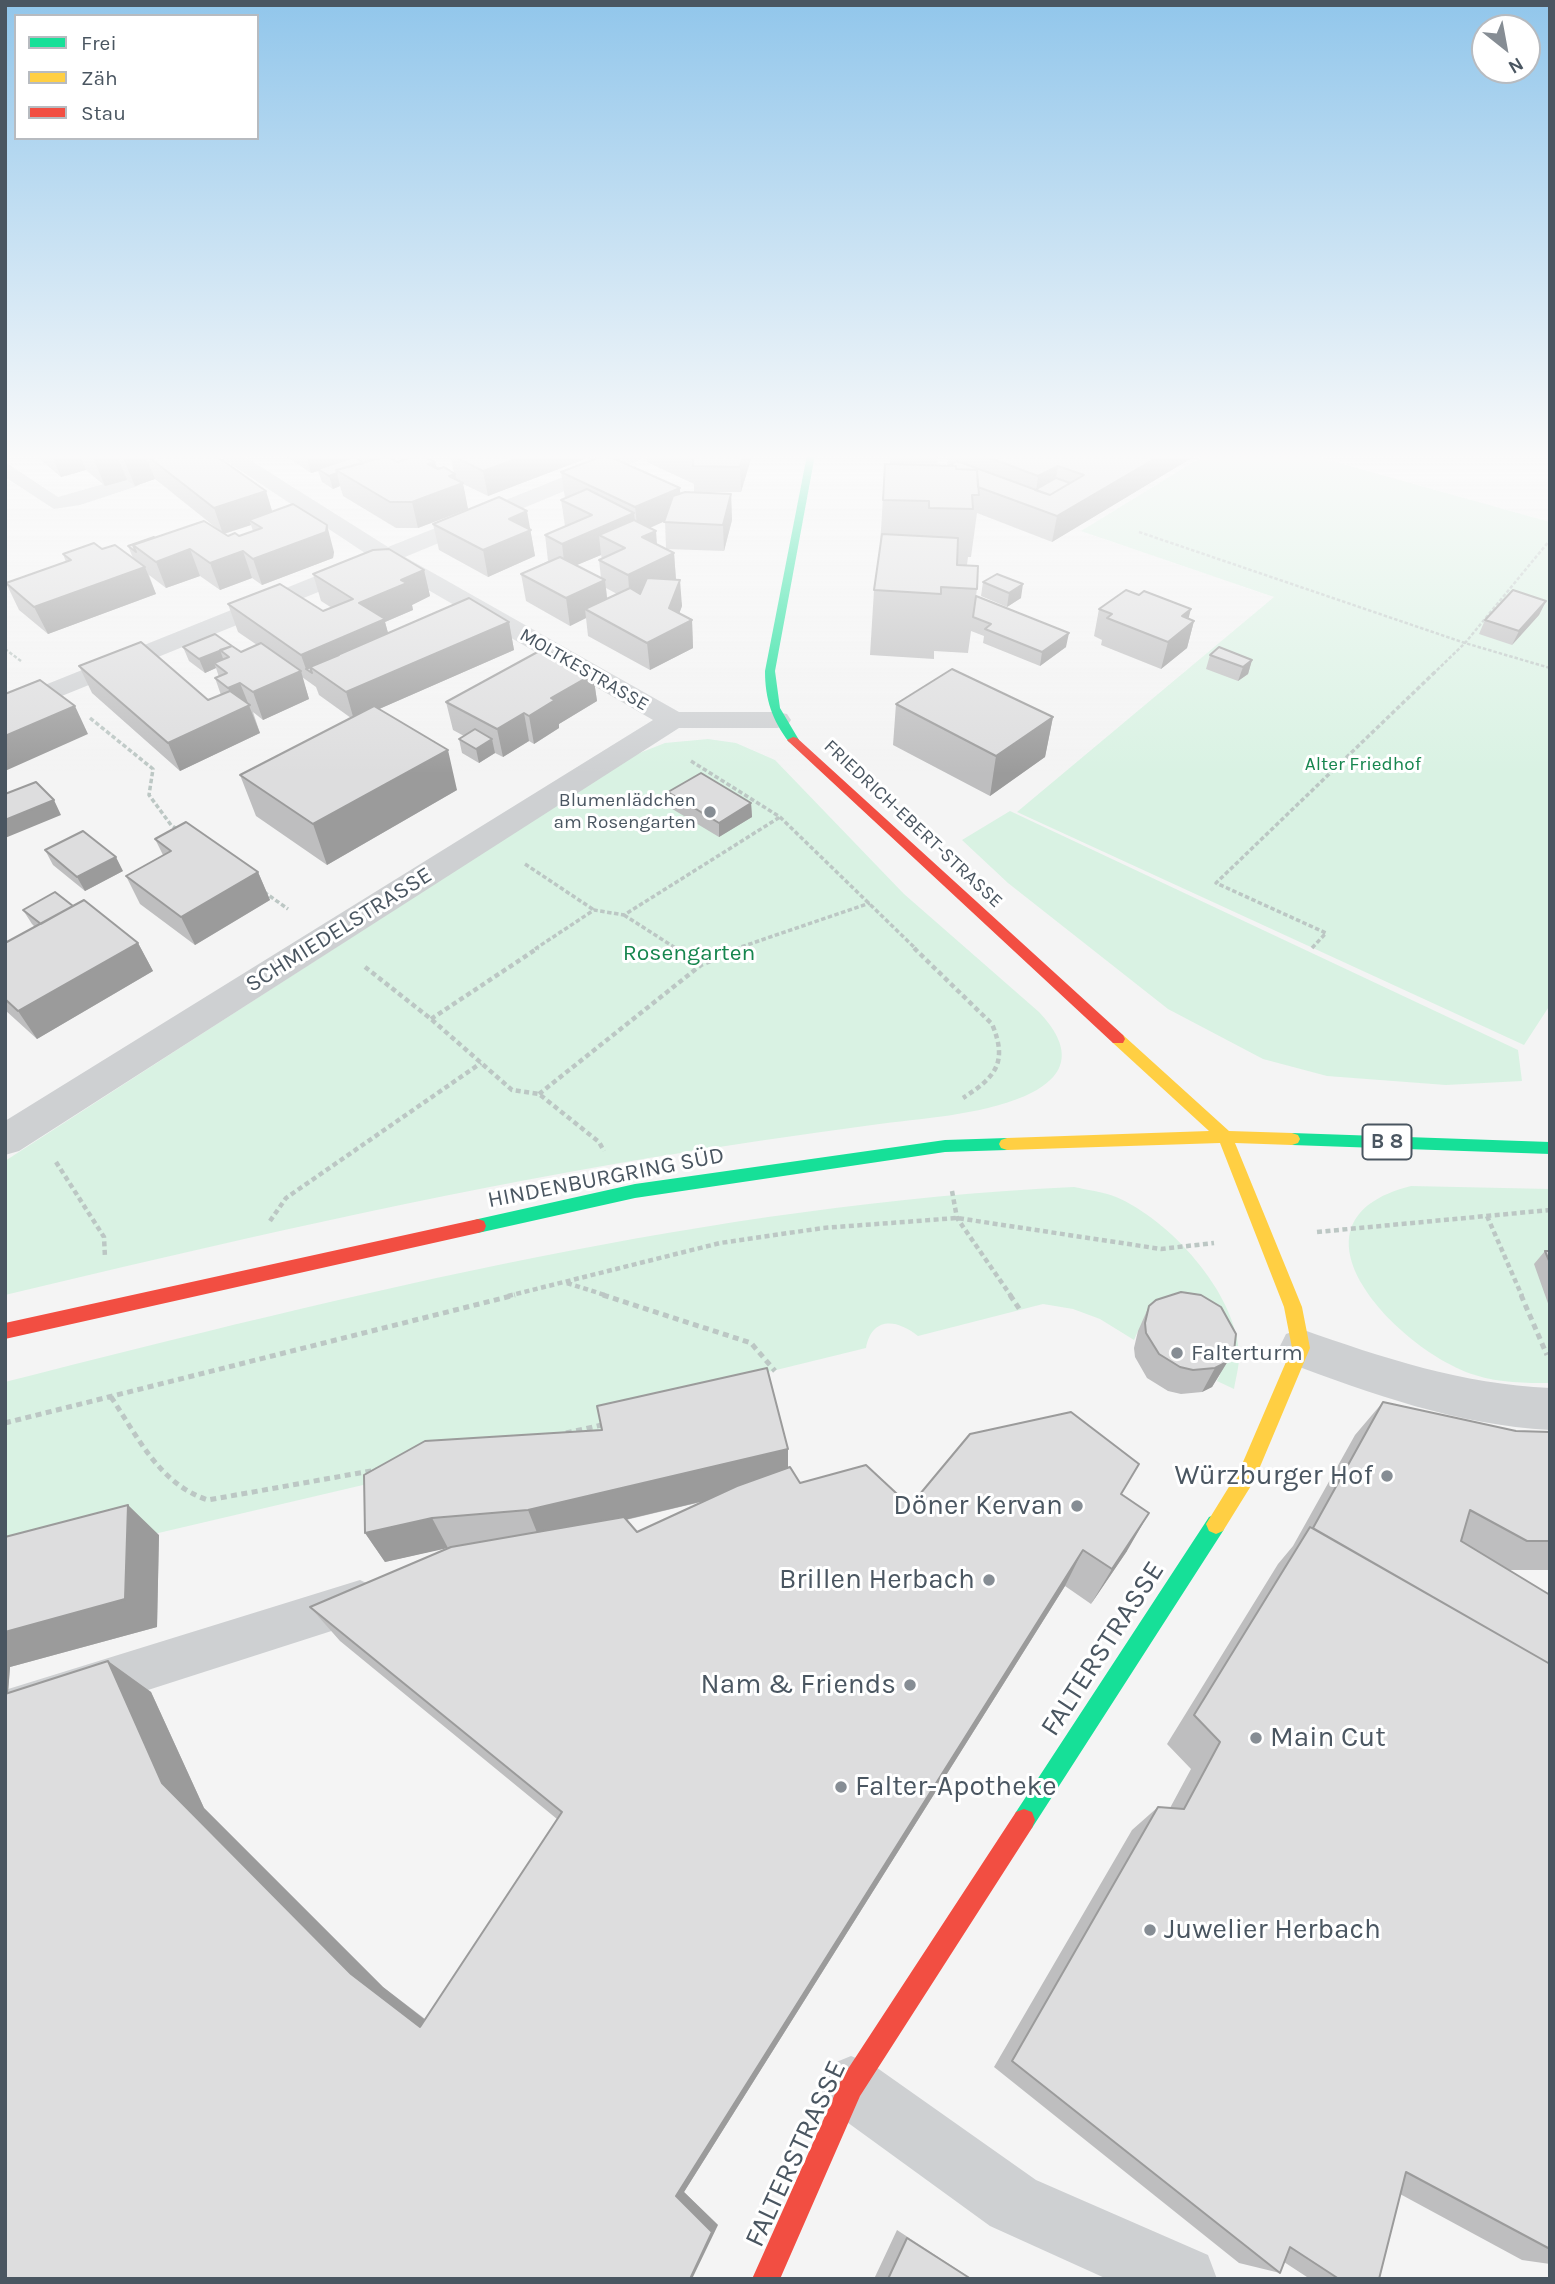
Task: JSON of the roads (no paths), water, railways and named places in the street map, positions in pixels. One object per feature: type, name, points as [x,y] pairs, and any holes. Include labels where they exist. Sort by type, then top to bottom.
[{"type":"street","points":[[5,711],[368,562]]},
{"type":"street","name":"MOLTKESTRASSE","points":[[396,562],[673,720],[777,720]]},
{"type":"street","name":"FRIEDRICH-EBERT-STRASSE","points":[[791,562],[770,671],[770,697],[777,720],[793,741],[911,851],[1225,1137]]},
{"type":"street","name":"SCHMIEDELSTRASSE","points":[[5,1140],[673,720]]},
{"type":"street","points":[[1225,1137],[1293,1307],[1301,1348],[1401,1385],[1508,1408],[1550,1409]]},
{"type":"street","name":"HINDENBURGRING SÜD","points":[[5,1331],[635,1191],[945,1146],[1225,1137]]},
{"type":"street","name":"B 8","points":[[1225,1137],[1550,1148]]},
{"type":"street","name":"FALTERSTRASSE","points":[[766,2279],[851,2087],[1247,1475],[1301,1348]]},
{"type":"street","points":[[851,2087],[1013,2203],[1184,2279]]},
{"type":"lane","points":[[5,1713],[394,1591]]},
{"type":"place","name":"Blumenlädchen am Rosengarten","points":[[710,812]]},
{"type":"place","name":"Falterturm","points":[[1177,1353]]},
{"type":"place","name":"Würzburger Hof","points":[[1387,1476]]},
{"type":"place","name":"Döner Kervan","points":[[1077,1506]]},
{"type":"place","name":"Brillen Herbach","points":[[989,1580]]},
{"type":"place","name":"Nam & Friends","points":[[910,1685]]},
{"type":"place","name":"Main Cut","points":[[1256,1738]]},
{"type":"place","name":"Falter-Apotheke","points":[[841,1787]]},
{"type":"place","name":"Juwelier Herbach","points":[[1150,1930]]},
{"type":"park label","name":"Alter Friedhof","points":[[1363,765]]},
{"type":"park label","name":"Rosengarten","points":[[689,953]]}]
